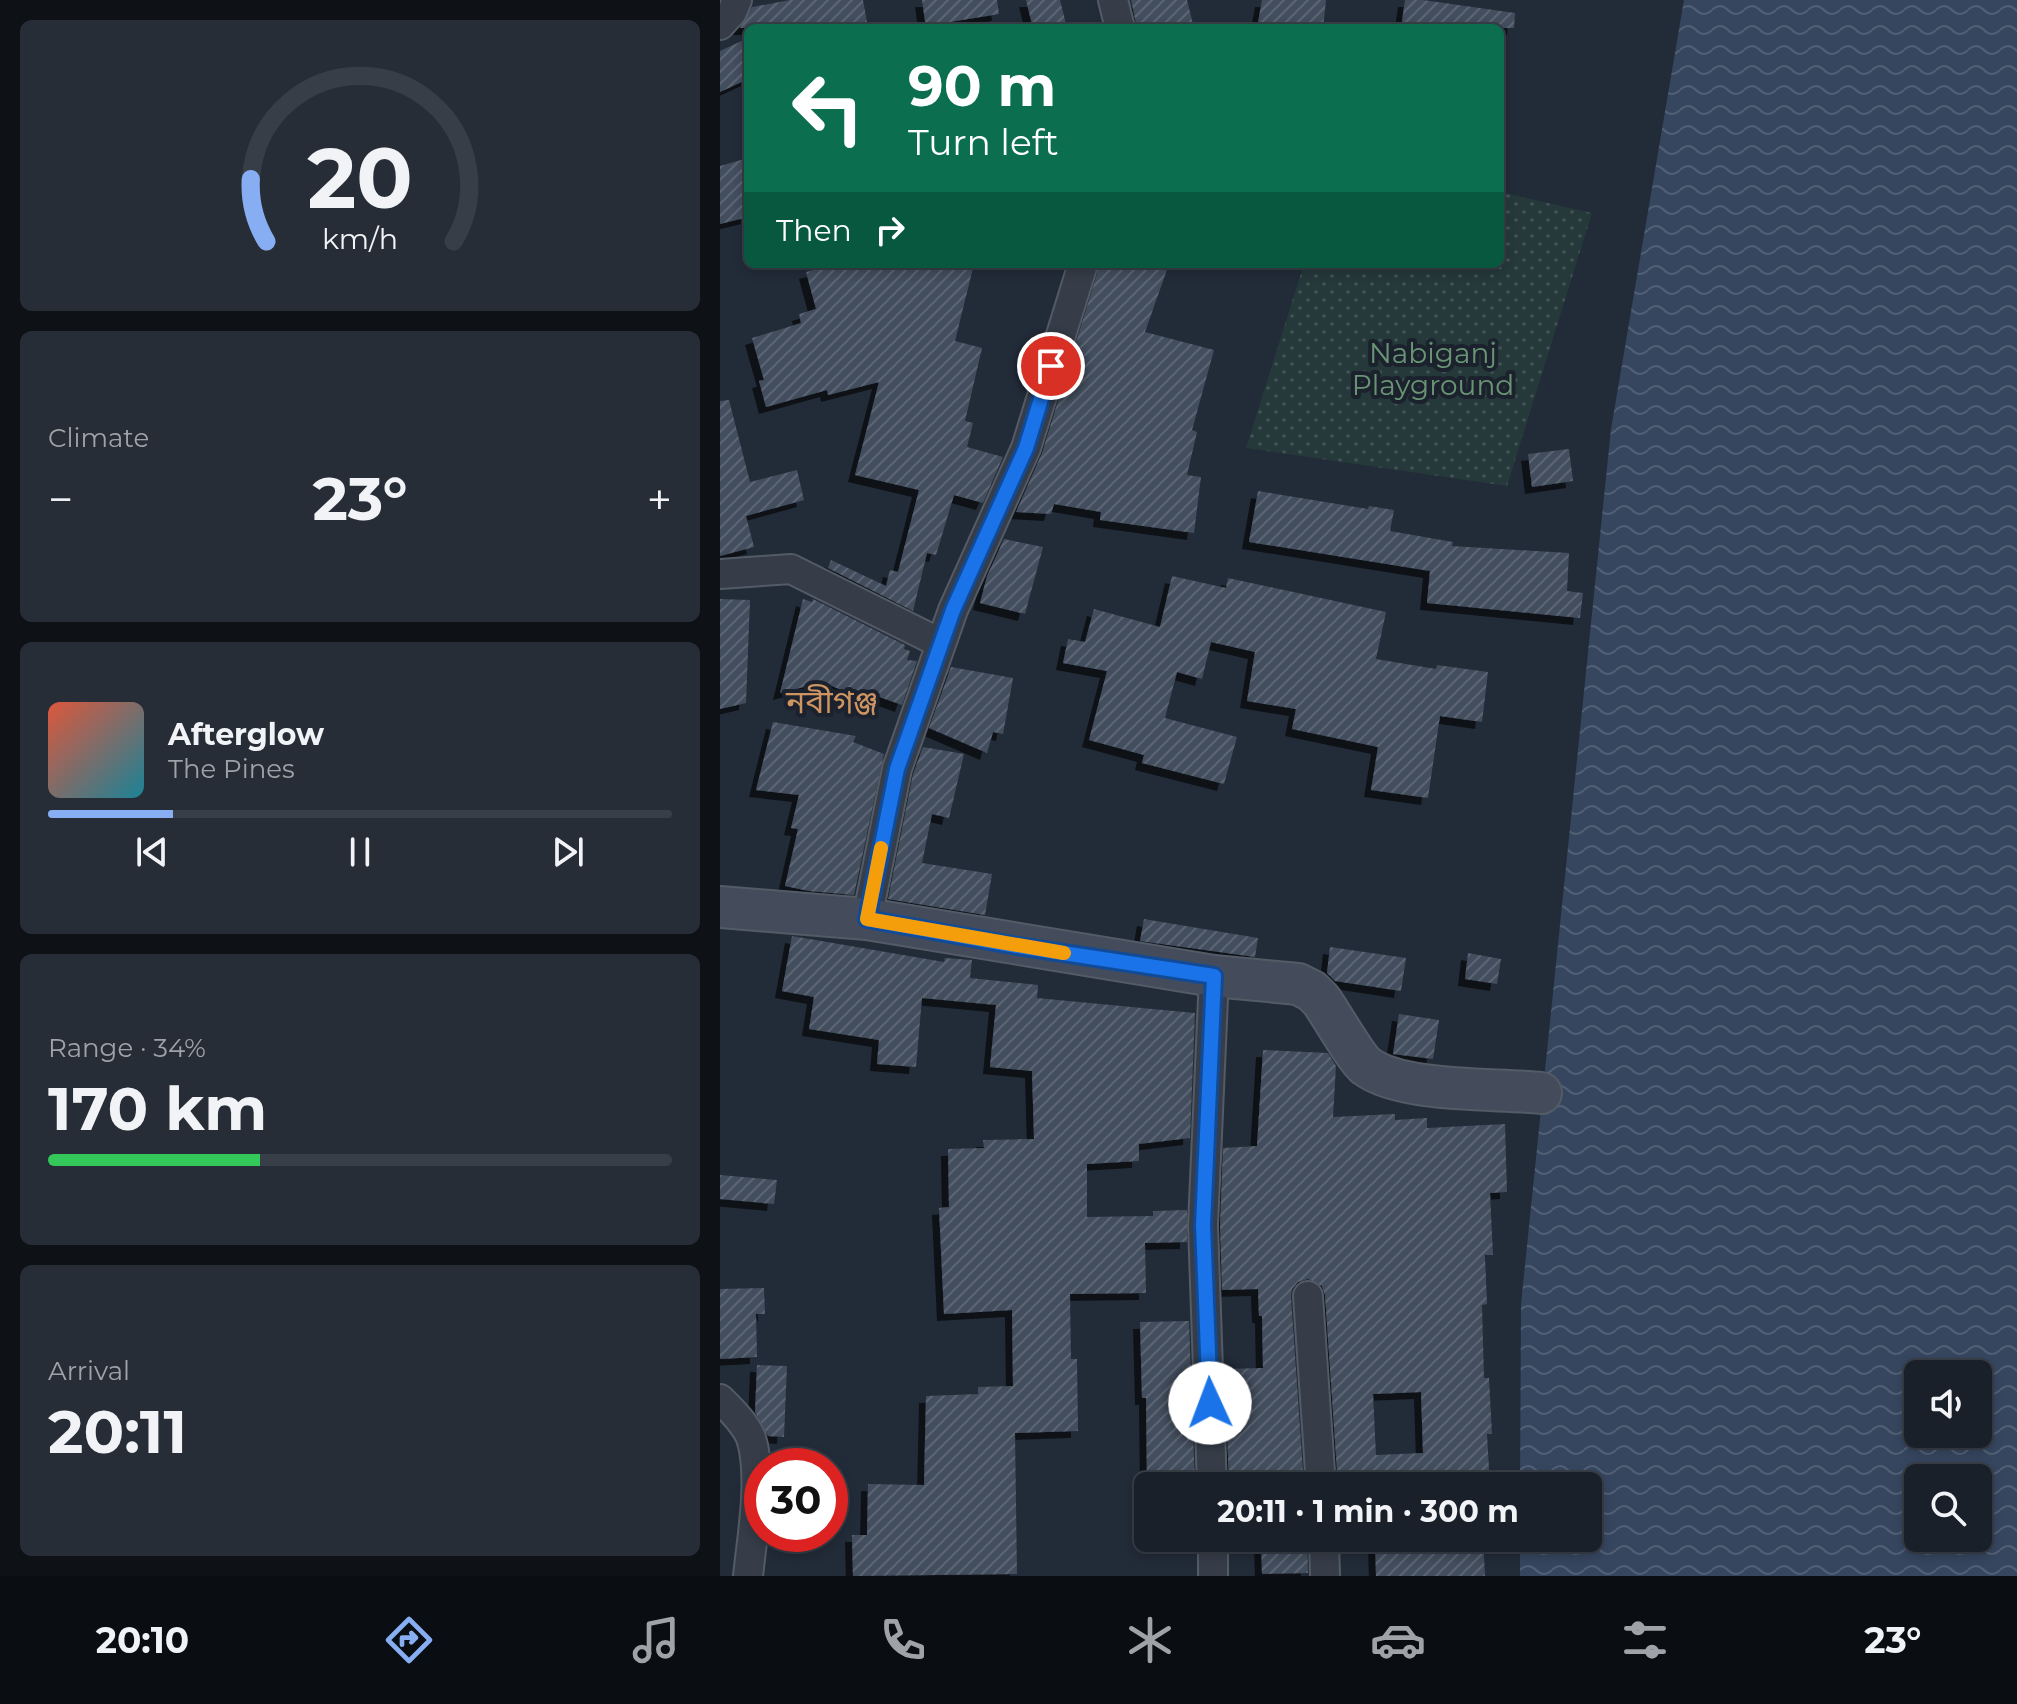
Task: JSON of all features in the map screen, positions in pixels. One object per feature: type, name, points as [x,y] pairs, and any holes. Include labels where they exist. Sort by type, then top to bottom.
[{"type":"main road","points":[[720,907],[867,919],[1214,976],[1298,984],[1321,1000],[1364,1065],[1384,1076],[1427,1085],[1541,1093]]},
{"type":"street","points":[[720,25],[732,12],[737,0]]},
{"type":"street","points":[[1113,0],[1119,24]]},
{"type":"street","points":[[867,919],[897,769],[940,643],[1026,448],[1082,268]]},
{"type":"street","points":[[720,574],[791,569],[940,643]]},
{"type":"street","points":[[1212,1472],[1203,1225],[1214,976]]},
{"type":"street","points":[[1308,1296],[1320,1472]]},
{"type":"street","points":[[720,1399],[750,1437],[754,1458],[755,1505],[748,1576]]},
{"type":"street","points":[[1213,1552],[1213,1576]]},
{"type":"street","points":[[1324,1552],[1325,1576]]},
{"type":"green space","name":"Nabiganj Playground","points":[[1504,193],[1592,213],[1507,486],[1246,448],[1303,268],[1504,268]]},
{"type":"water","points":[[1684,0],[2017,0],[2017,1576],[1520,1576],[1520,1552],[1602,1552],[1602,1472],[1520,1472],[1521,1304],[1611,429]]},
{"type":"building","points":[[790,0],[863,0],[867,24],[744,24],[744,28],[740,28],[752,7]]},
{"type":"building","points":[[922,0],[997,0],[999,14],[950,24],[925,24]]},
{"type":"building","points":[[1026,0],[1060,0],[1066,24],[1032,24]]},
{"type":"building","points":[[1131,0],[1187,0],[1193,24],[1136,24]]},
{"type":"building","points":[[1262,0],[1326,0],[1323,24],[1258,24]]},
{"type":"building","points":[[1405,0],[1515,13],[1514,28],[1504,28],[1504,24],[1402,24]]},
{"type":"building","points":[[744,40],[744,81],[720,92],[720,51]]},
{"type":"building","points":[[744,159],[744,218],[720,224],[720,166]]},
{"type":"building","points":[[821,268],[973,268],[955,341],[982,348],[965,421],[973,423],[967,447],[1003,457],[983,503],[954,495],[936,555],[927,553],[913,611],[828,568],[831,560],[886,586],[890,570],[898,572],[919,490],[855,475],[879,382],[828,395],[827,390],[766,407],[759,381],[764,380],[752,338],[801,323],[799,314],[816,309],[806,272]]},
{"type":"building","points":[[1099,268],[1168,268],[1145,332],[1214,350],[1192,430],[1197,432],[1187,475],[1201,477],[1194,533],[1100,520],[1101,512],[1054,504],[1051,514],[1016,512],[1042,453]]},
{"type":"building","points":[[729,400],[750,482],[797,470],[804,500],[746,516],[754,547],[720,556],[720,401]]},
{"type":"building","points":[[1569,449],[1573,481],[1532,487],[1528,454]]},
{"type":"building","points":[[1258,491],[1368,509],[1369,506],[1394,510],[1390,531],[1453,542],[1452,546],[1569,553],[1567,591],[1583,593],[1580,618],[1427,603],[1430,571],[1249,542]]},
{"type":"building","points":[[1004,539],[1043,547],[1025,614],[980,603],[987,576]]},
{"type":"building","points":[[1172,576],[1226,588],[1228,578],[1386,612],[1376,659],[1436,669],[1437,665],[1488,672],[1482,722],[1440,716],[1428,798],[1371,790],[1378,747],[1292,729],[1296,709],[1247,701],[1255,652],[1211,642],[1202,679],[1177,672],[1165,718],[1237,737],[1224,784],[1142,763],[1144,755],[1089,740],[1107,671],[1063,663],[1068,639],[1085,642],[1094,609],[1160,627]]},
{"type":"building","points":[[720,599],[750,600],[746,703],[720,709]]},
{"type":"building","points":[[803,599],[812,602],[813,599],[905,645],[904,649],[910,651],[907,660],[917,661],[902,705],[874,695],[871,703],[823,682],[780,693]]},
{"type":"building","points":[[951,667],[1013,678],[1003,734],[993,732],[987,753],[929,728]]},
{"type":"building","points":[[773,722],[856,736],[853,742],[884,754],[854,895],[785,886],[798,829],[791,828],[799,795],[756,790]]},
{"type":"building","points":[[923,747],[964,754],[949,818],[932,814],[922,863],[992,874],[985,915],[888,899],[913,774]]},
{"type":"building","points":[[1144,919],[1258,938],[1255,957],[1140,941]]},
{"type":"building","points":[[792,936],[944,962],[945,958],[972,960],[970,978],[1038,985],[1037,998],[1195,1013],[1190,1138],[1139,1144],[1139,1161],[1087,1164],[1087,1217],[1153,1216],[1153,1211],[1187,1210],[1187,1242],[1145,1243],[1146,1293],[1070,1294],[1071,1359],[1077,1359],[1078,1431],[1015,1433],[1017,1574],[853,1576],[852,1535],[867,1535],[868,1484],[924,1485],[926,1396],[978,1394],[978,1387],[1013,1386],[1012,1310],[944,1314],[939,1208],[949,1207],[948,1149],[984,1148],[983,1140],[1034,1139],[1032,1071],[990,1067],[996,1005],[922,998],[916,1067],[877,1064],[879,1040],[809,1029],[814,997],[782,991]]},
{"type":"building","points":[[1330,947],[1406,958],[1401,991],[1335,981],[1327,973]]},
{"type":"building","points":[[1468,953],[1501,959],[1497,984],[1465,979]]},
{"type":"building","points":[[1399,1014],[1439,1020],[1433,1059],[1393,1054]]},
{"type":"building","points":[[1263,1050],[1328,1053],[1336,1066],[1333,1117],[1395,1114],[1395,1120],[1427,1118],[1427,1128],[1505,1124],[1507,1192],[1490,1193],[1493,1255],[1485,1255],[1487,1304],[1482,1305],[1484,1378],[1489,1378],[1492,1434],[1487,1434],[1489,1472],[1337,1472],[1325,1295],[1322,1286],[1308,1279],[1298,1282],[1292,1289],[1291,1297],[1303,1472],[1229,1472],[1225,1369],[1263,1368],[1258,1289],[1222,1290],[1220,1225],[1223,1148],[1257,1146]],"holes":[[[1421,1392],[1423,1453],[1376,1455],[1373,1394]]]},
{"type":"building","points":[[720,1175],[777,1180],[774,1204],[720,1199]]},
{"type":"building","points":[[764,1288],[765,1314],[756,1314],[757,1357],[720,1359],[720,1289]]},
{"type":"building","points":[[1189,1321],[1194,1472],[1147,1472],[1146,1398],[1142,1398],[1140,1322]]},
{"type":"building","points":[[757,1365],[787,1366],[784,1437],[768,1436],[755,1412]]},
{"type":"building","points":[[1261,1552],[1307,1552],[1308,1573],[1262,1574]]},
{"type":"building","points":[[1375,1552],[1484,1552],[1485,1576],[1376,1576]]},
{"type":"slow traffic","points":[[881,848],[867,919],[1064,953]]},
{"type":"district","name":"নবীগঞ্জ","points":[[832,701]]},
{"type":"route","points":[[1051,366],[1026,448],[953,610],[897,769],[867,919],[1214,976],[1203,1225],[1210,1403]]}]
